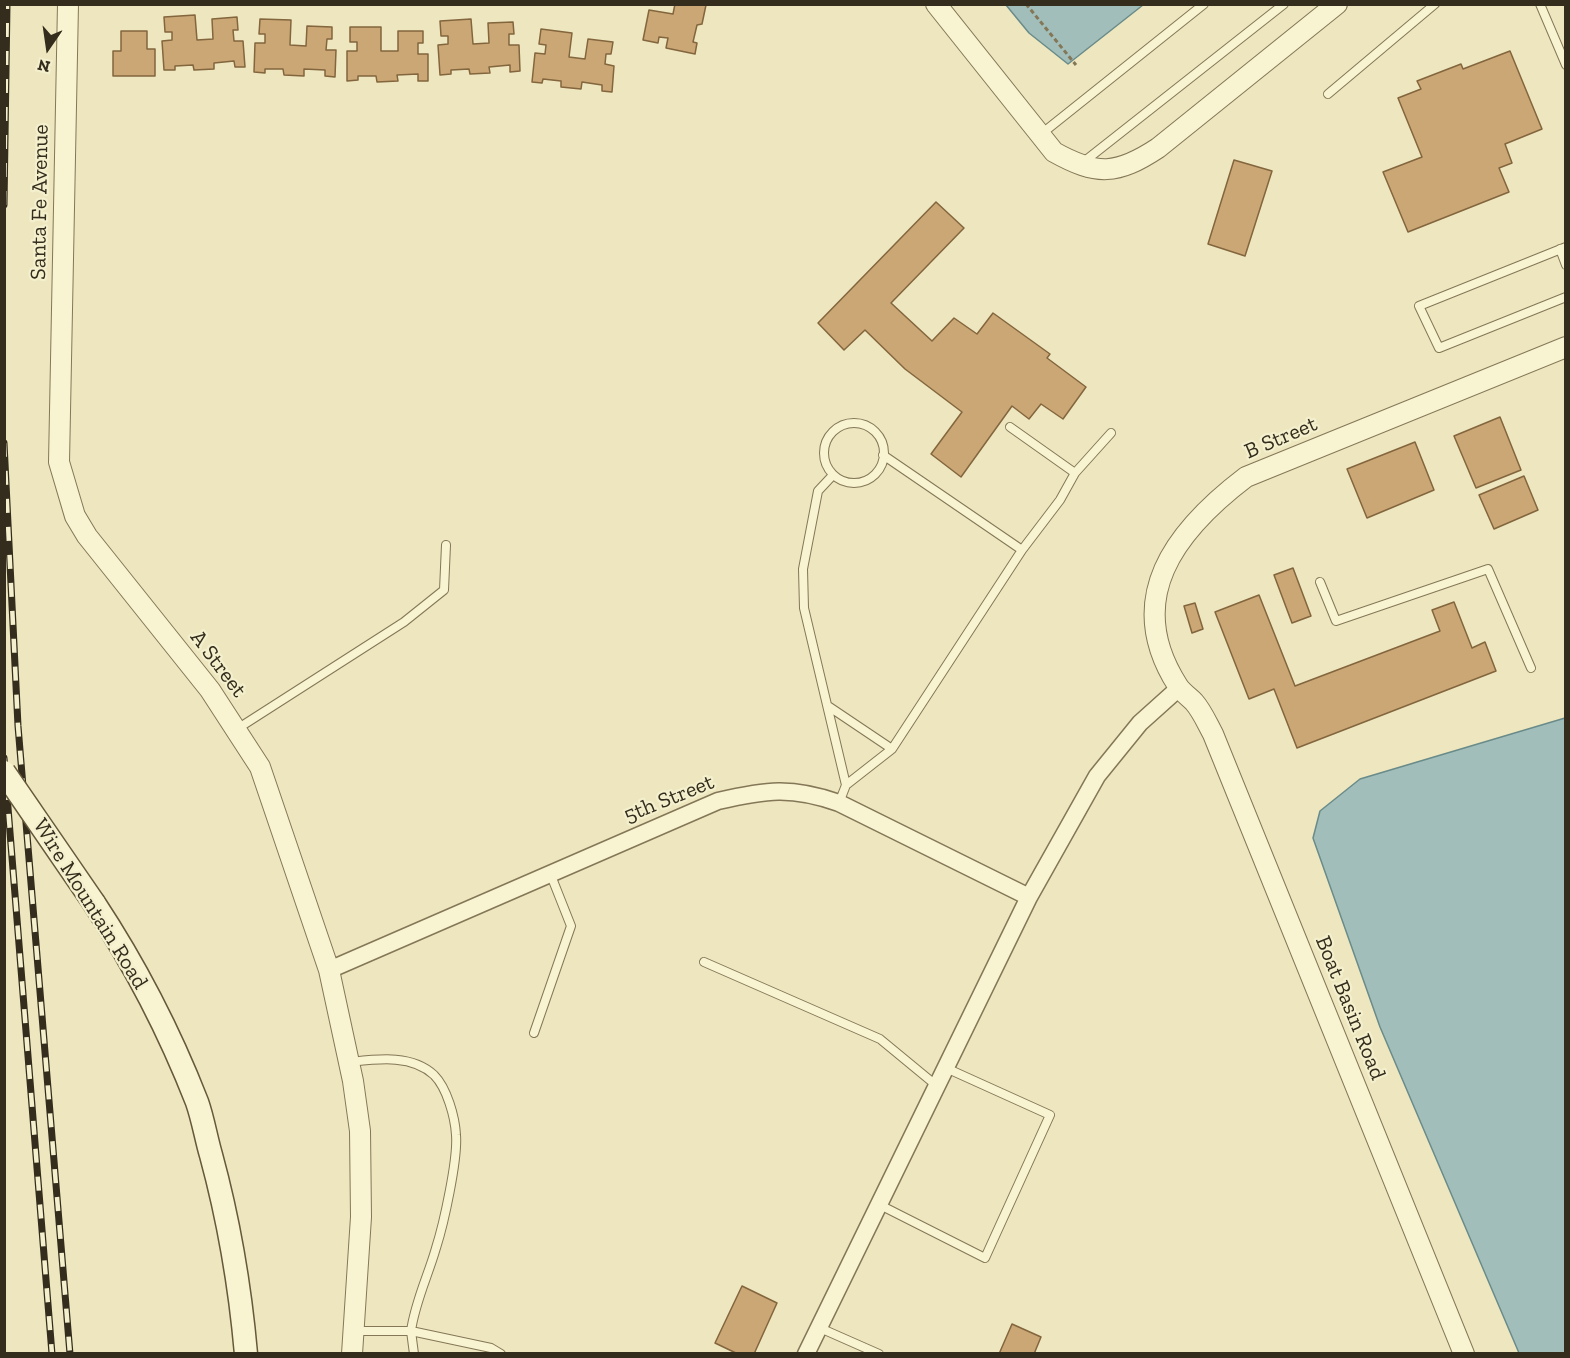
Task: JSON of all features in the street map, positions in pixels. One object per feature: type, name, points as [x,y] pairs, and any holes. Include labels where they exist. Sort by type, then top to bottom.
[{"type":"main road","name":"Wire Mountain Road","points":[[4,772],[94,903],[142,984],[172,1043],[197,1104],[226,1209],[241,1298],[246,1353]]},
{"type":"street","name":"Santa Fe Avenue","points":[[60,400],[68,4]]},
{"type":"street","points":[[936,4],[1054,152],[1079,166],[1097,170],[1132,166],[1158,148],[1337,4]]},
{"type":"street","name":"B Street","points":[[1179,688],[1155,634],[1153,607],[1166,565],[1191,526],[1218,499],[1246,477],[1566,347]]},
{"type":"street","name":"A Street","points":[[60,400],[59,462],[75,516],[87,537],[210,690],[260,767],[329,970],[349,1062],[360,1131],[361,1171],[352,1353]]},
{"type":"street","points":[[807,1353],[1029,897],[1097,776],[1140,723],[1179,688]]},
{"type":"street","name":"Boat Basin Road","points":[[1179,688],[1196,704],[1213,734],[1456,1348]]},
{"type":"street","name":"5th Street","points":[[329,970],[718,801],[767,790],[811,793],[839,803],[1029,897]]},
{"type":"lane","points":[[1040,135],[1204,4]]},
{"type":"lane","points":[[1079,166],[1284,4]]},
{"type":"lane","points":[[1328,94],[1436,4]]},
{"type":"lane","points":[[1540,4],[1566,65]]},
{"type":"lane","points":[[1566,265],[1563,248],[1419,306],[1439,348],[1566,297]]},
{"type":"lane","points":[[847,424],[856,424],[873,431],[879,438],[883,455],[877,471],[863,481],[846,482],[833,475],[825,462],[824,447],[832,433],[847,424]]},
{"type":"lane","points":[[1011,427],[1075,473]]},
{"type":"lane","points":[[839,803],[846,785],[892,749],[1022,550],[1060,500],[1075,473],[1112,432]]},
{"type":"lane","points":[[883,455],[1022,550]]},
{"type":"lane","points":[[833,475],[818,491],[802,568],[804,608],[846,785]]},
{"type":"lane","points":[[237,729],[404,622],[444,590],[446,545]]},
{"type":"lane","points":[[1320,582],[1336,621],[1488,569],[1531,668]]},
{"type":"lane","points":[[828,706],[892,749]]},
{"type":"lane","points":[[534,1033],[571,927],[550,873]]},
{"type":"lane","points":[[704,962],[880,1039],[937,1086]]},
{"type":"lane","points":[[349,1062],[381,1059],[403,1061],[433,1074],[444,1089],[457,1135],[448,1195],[436,1247],[414,1311],[411,1332],[414,1353]]},
{"type":"lane","points":[[880,1205],[985,1258],[1050,1115],[946,1068]]},
{"type":"lane","points":[[819,1328],[879,1353]]},
{"type":"lane","points":[[354,1331],[411,1332],[490,1348],[501,1353]]},
{"type":"path","points":[[1026,4],[1076,65]]},
{"type":"water","points":[[1006,5],[1143,5],[1068,64],[1029,33]]},
{"type":"water","points":[[1565,718],[1565,1353],[1519,1353],[1380,1027],[1313,838],[1320,811],[1360,779]]},
{"type":"building","points":[[675,4],[706,5],[702,24],[697,25],[693,42],[697,43],[695,54],[666,48],[668,38],[659,37],[658,43],[643,40],[649,10],[673,14]]},
{"type":"building","points":[[195,15],[197,40],[213,39],[212,19],[237,17],[238,30],[233,30],[234,41],[243,41],[245,67],[235,67],[234,61],[214,63],[214,69],[194,70],[193,65],[175,66],[175,70],[164,70],[162,41],[172,40],[172,32],[165,32],[164,17]]},
{"type":"building","points":[[260,19],[291,20],[290,45],[306,46],[307,26],[332,27],[332,39],[327,39],[326,50],[336,50],[335,77],[325,76],[325,70],[304,69],[304,76],[284,75],[283,69],[265,69],[265,73],[254,72],[255,43],[265,43],[265,34],[259,34]]},
{"type":"building","points":[[471,19],[473,44],[489,43],[488,23],[513,22],[514,34],[509,34],[509,45],[519,45],[520,71],[510,72],[510,65],[489,67],[490,73],[470,74],[469,69],[451,70],[451,74],[440,75],[438,45],[448,44],[448,36],[441,36],[440,21]]},
{"type":"building","points":[[350,27],[381,27],[381,51],[398,51],[398,31],[423,31],[423,43],[418,43],[418,54],[428,54],[428,81],[418,81],[418,74],[397,75],[398,81],[377,82],[376,76],[358,76],[358,80],[347,81],[347,51],[357,51],[357,42],[350,42]]},
{"type":"building","points":[[541,29],[572,33],[569,57],[585,59],[588,39],[613,42],[611,54],[606,54],[605,64],[614,66],[612,92],[602,91],[602,85],[582,82],[581,89],[561,87],[561,81],[543,79],[542,83],[532,82],[535,53],[545,54],[546,45],[539,44]]},
{"type":"building","points":[[121,31],[147,31],[147,49],[155,49],[155,76],[113,76],[113,51],[121,51]]},
{"type":"building","points":[[1510,51],[1542,129],[1505,144],[1512,163],[1499,168],[1509,192],[1408,232],[1383,172],[1422,157],[1398,98],[1421,89],[1417,81],[1461,64],[1463,69]]},
{"type":"building","points":[[1234,160],[1272,171],[1245,256],[1208,244]]},
{"type":"building","points":[[936,202],[964,228],[891,303],[932,341],[954,318],[977,334],[993,313],[1050,354],[1047,358],[1086,387],[1063,419],[1041,404],[1029,419],[1012,406],[961,477],[931,454],[962,412],[905,369],[865,330],[844,350],[818,323]]},
{"type":"building","points":[[1500,417],[1521,470],[1476,488],[1454,436]]},
{"type":"building","points":[[1415,442],[1434,490],[1367,518],[1347,469]]},
{"type":"building","points":[[1524,476],[1538,510],[1494,529],[1479,495]]},
{"type":"building","points":[[1293,568],[1311,616],[1292,623],[1274,575]]},
{"type":"building","points":[[1259,595],[1295,686],[1440,631],[1432,610],[1454,602],[1472,648],[1485,642],[1496,671],[1297,748],[1274,689],[1249,699],[1215,612]]},
{"type":"building","points":[[1195,603],[1203,629],[1192,633],[1184,606]]},
{"type":"building","points":[[742,1286],[777,1303],[754,1354],[738,1354],[715,1343]]},
{"type":"building","points":[[1012,1324],[1041,1337],[1034,1354],[999,1354]]},
{"type":"railway","points":[[4,205],[7,4]]},
{"type":"railway","points":[[4,443],[18,726],[70,1354]]},
{"type":"railway","points":[[4,758],[52,1354]]}]
